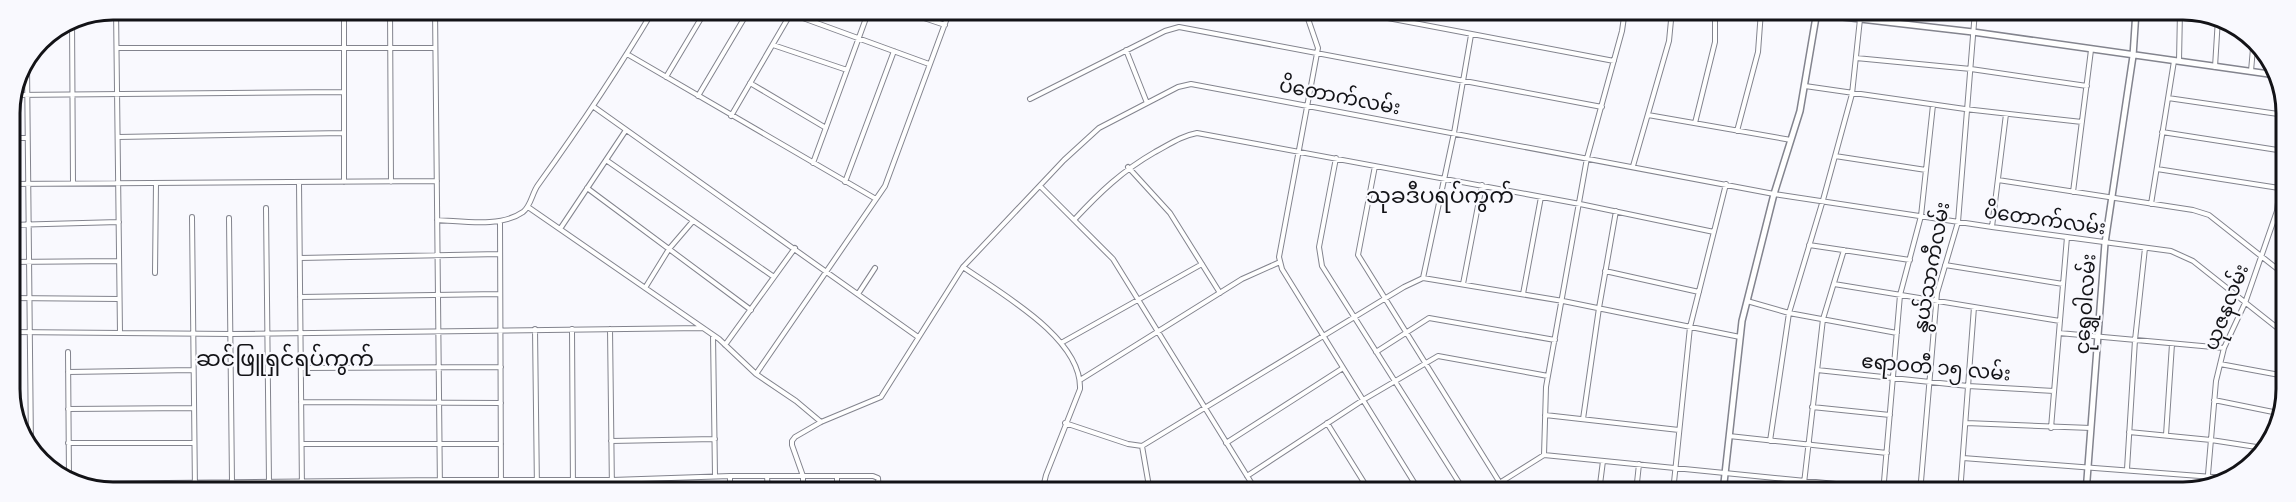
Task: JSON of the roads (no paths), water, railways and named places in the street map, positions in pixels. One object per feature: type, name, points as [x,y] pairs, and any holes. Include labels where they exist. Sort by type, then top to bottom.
[{"type":"street","points":[[116,20],[120,333]]},
{"type":"street","points":[[344,20],[344,182]]},
{"type":"street","points":[[390,20],[391,182]]},
{"type":"street","points":[[435,20],[440,480]]},
{"type":"street","points":[[437,220],[500,221],[523,212],[528,207],[534,190],[594,107],[647,20]]},
{"type":"street","points":[[666,77],[700,20]]},
{"type":"street","points":[[698,96],[743,20]]},
{"type":"street","points":[[731,116],[787,20]]},
{"type":"street","points":[[811,20],[929,64]]},
{"type":"street","points":[[813,163],[865,20]]},
{"type":"street","points":[[930,20],[945,25]]},
{"type":"street","points":[[756,374],[885,186],[947,20]]},
{"type":"street","points":[[1308,20],[1318,48],[1279,257],[1280,262],[1282,269],[1414,482]]},
{"type":"street","points":[[1396,20],[1614,61]]},
{"type":"street","points":[[1544,455],[1548,376],[1587,158],[1624,20]]},
{"type":"street","points":[[1633,166],[1669,42],[1671,20]]},
{"type":"street","points":[[1695,123],[1715,42],[1715,20]]},
{"type":"street","points":[[1737,131],[1758,52],[1760,20]]},
{"type":"street","points":[[1724,482],[1740,337],[1747,301],[1774,194],[1805,86],[1816,20]]},
{"type":"street","points":[[1770,441],[1789,313],[1852,94],[1860,20]]},
{"type":"street","points":[[1869,20],[1973,32],[2268,74]]},
{"type":"street","name":"နွယ်သာကီလမ်း","points":[[1921,482],[1937,301],[1958,222],[1965,109],[1971,69],[1974,20]]},
{"type":"street","name":"ငုရွှေဝါလမ်း","points":[[2087,482],[2105,243],[2133,56],[2135,20]]},
{"type":"street","points":[[2151,204],[2176,62],[2180,20]]},
{"type":"street","points":[[2215,67],[2217,26]]},
{"type":"street","points":[[1030,99],[1165,31],[1179,27],[1602,107]]},
{"type":"street","points":[[72,30],[73,183]]},
{"type":"street","points":[[1423,278],[1454,133],[1471,35]]},
{"type":"street","points":[[773,45],[847,70]]},
{"type":"street","points":[[117,48],[435,48]]},
{"type":"street","points":[[1126,50],[1148,103]]},
{"type":"street","points":[[2073,192],[2091,50]]},
{"type":"street","points":[[845,182],[894,51]]},
{"type":"street","points":[[2251,71],[2253,51]]},
{"type":"street","points":[[627,54],[876,199]]},
{"type":"street","points":[[1856,58],[1971,69],[2087,86]]},
{"type":"street","points":[[27,77],[31,433]]},
{"type":"street","points":[[750,83],[826,128]]},
{"type":"street","name":"ပိတောက်လမ်း","points":[[803,476],[792,441],[822,422],[880,397],[891,384],[963,267],[1040,186],[1099,128],[1178,87],[1191,84],[1774,194],[2171,251],[2193,261],[2276,327]]},
{"type":"street","points":[[1805,86],[1933,105],[2082,122]]},
{"type":"street","points":[[22,95],[344,92]]},
{"type":"street","points":[[2168,98],[2276,114]]},
{"type":"street","points":[[1885,482],[1900,295],[1922,216],[1933,105]]},
{"type":"street","points":[[594,107],[918,337]]},
{"type":"street","points":[[1992,227],[2006,114]]},
{"type":"street","points":[[1648,115],[1791,140]]},
{"type":"street","points":[[560,229],[626,130]]},
{"type":"street","points":[[118,137],[344,132]]},
{"type":"street","points":[[2163,132],[2276,150]]},
{"type":"street","points":[[1074,220],[1104,188],[1128,168],[1183,136],[1197,133],[1482,185],[1714,232]]},
{"type":"street","points":[[20,138],[27,138]]},
{"type":"street","points":[[1835,156],[1926,170]]},
{"type":"street","points":[[1336,158],[1319,254],[1322,266],[1459,482]]},
{"type":"street","points":[[606,160],[774,277]]},
{"type":"street","points":[[1375,165],[1358,255],[1499,482]]},
{"type":"street","points":[[1128,168],[1170,213],[1220,293]]},
{"type":"street","points":[[2157,169],[2276,188]]},
{"type":"street","points":[[1998,180],[2193,210],[2209,215],[2276,268]]},
{"type":"street","points":[[299,182],[302,482]]},
{"type":"street","points":[[20,184],[437,182]]},
{"type":"street","points":[[155,273],[156,183]]},
{"type":"street","points":[[1674,482],[1690,327],[1726,184]]},
{"type":"street","points":[[1463,284],[1482,185]]},
{"type":"street","points":[[1040,186],[1113,259],[1251,482]]},
{"type":"street","points":[[587,188],[751,310]]},
{"type":"street","points":[[1523,294],[1541,197]]},
{"type":"street","points":[[528,207],[713,335],[756,374],[822,422]]},
{"type":"street","points":[[266,208],[269,482]]},
{"type":"street","points":[[1583,418],[1616,211]]},
{"type":"street","name":"ယုဇနလမ်း","points":[[2208,479],[2214,400],[2224,348],[2245,303],[2276,214]]},
{"type":"street","points":[[192,217],[195,482]]},
{"type":"street","points":[[229,218],[232,482],[612,480],[715,476],[875,477],[879,482]]},
{"type":"street","points":[[645,288],[669,249],[693,220]]},
{"type":"street","points":[[500,221],[501,479]]},
{"type":"street","points":[[20,225],[119,222]]},
{"type":"street","points":[[2051,428],[2067,237]]},
{"type":"street","points":[[1809,245],[1910,260]]},
{"type":"street","points":[[725,345],[795,248]]},
{"type":"street","points":[[2127,469],[2135,340],[2145,248]]},
{"type":"street","points":[[1804,480],[1823,319],[1844,250]]},
{"type":"street","points":[[300,258],[500,254]]},
{"type":"street","points":[[20,262],[118,261]]},
{"type":"street","points":[[1080,380],[1242,279],[1280,262]]},
{"type":"street","points":[[1061,343],[1202,264]]},
{"type":"street","points":[[1945,265],[2063,284]]},
{"type":"street","points":[[963,267],[1034,317],[1061,343],[1076,367],[1080,389],[1065,423],[1044,482]]},
{"type":"street","points":[[858,294],[875,268]]},
{"type":"street","points":[[1605,271],[1699,292]]},
{"type":"street","points":[[1065,423],[1128,444],[1143,446],[1385,298],[1423,278],[1563,301],[1740,337]]},
{"type":"street","points":[[1834,284],[2060,321]]},
{"type":"street","points":[[300,297],[500,294]]},
{"type":"street","points":[[20,298],[119,299]]},
{"type":"street","points":[[1747,301],[1789,313],[1897,333]]},
{"type":"street","points":[[1961,482],[1974,307]]},
{"type":"street","points":[[1376,352],[1429,318],[1555,340]]},
{"type":"street","points":[[20,332],[301,333],[703,328]]},
{"type":"street","points":[[535,329],[537,479]]},
{"type":"street","points":[[572,329],[573,479]]},
{"type":"street","points":[[609,329],[612,480]]},
{"type":"street","points":[[2059,333],[2224,348]]},
{"type":"street","points":[[713,335],[715,476]]},
{"type":"street","points":[[2166,435],[2172,344]]},
{"type":"street","points":[[68,352],[69,471]]},
{"type":"street","points":[[1247,476],[1363,400],[1438,356],[1548,376]]},
{"type":"street","points":[[2220,364],[2276,374]]},
{"type":"street","points":[[301,368],[501,367]]},
{"type":"street","points":[[1226,443],[1343,368]]},
{"type":"street","points":[[68,372],[193,370]]},
{"type":"street","name":"ဧရာဝတီ ၁၅ လမ်း","points":[[1816,370],[1968,386],[2054,391]]},
{"type":"street","points":[[2214,400],[2274,412]]},
{"type":"street","points":[[301,402],[501,403]]},
{"type":"street","points":[[1812,407],[1890,415]]},
{"type":"street","points":[[68,409],[194,408]]},
{"type":"street","points":[[1545,415],[1679,430]]},
{"type":"street","points":[[1327,423],[1364,482]]},
{"type":"street","points":[[1965,423],[2091,428]]},
{"type":"street","points":[[2129,432],[2256,447]]},
{"type":"street","points":[[1729,436],[1887,453]]},
{"type":"street","points":[[611,441],[715,439]]},
{"type":"street","points":[[68,443],[194,443]]},
{"type":"street","points":[[302,444],[501,444]]},
{"type":"street","points":[[1143,446],[1148,482]]},
{"type":"street","points":[[1502,482],[1544,455],[1820,482]]},
{"type":"street","points":[[1963,458],[2214,477]]},
{"type":"street","points":[[1600,482],[1603,460]]},
{"type":"street","points":[[1637,482],[1639,464]]},
{"type":"street","points":[[730,476],[730,482]]},
{"type":"street","points":[[767,476],[767,482]]},
{"type":"street","points":[[803,476],[803,482]]},
{"type":"street","points":[[837,477],[837,482]]},
{"type":"district","name":"သုခဒီပရပ်ကွက်","points":[[1440,195]]},
{"type":"district","name":"ဆင်ဖြူရှင်ရပ်ကွက်","points":[[285,358]]}]
